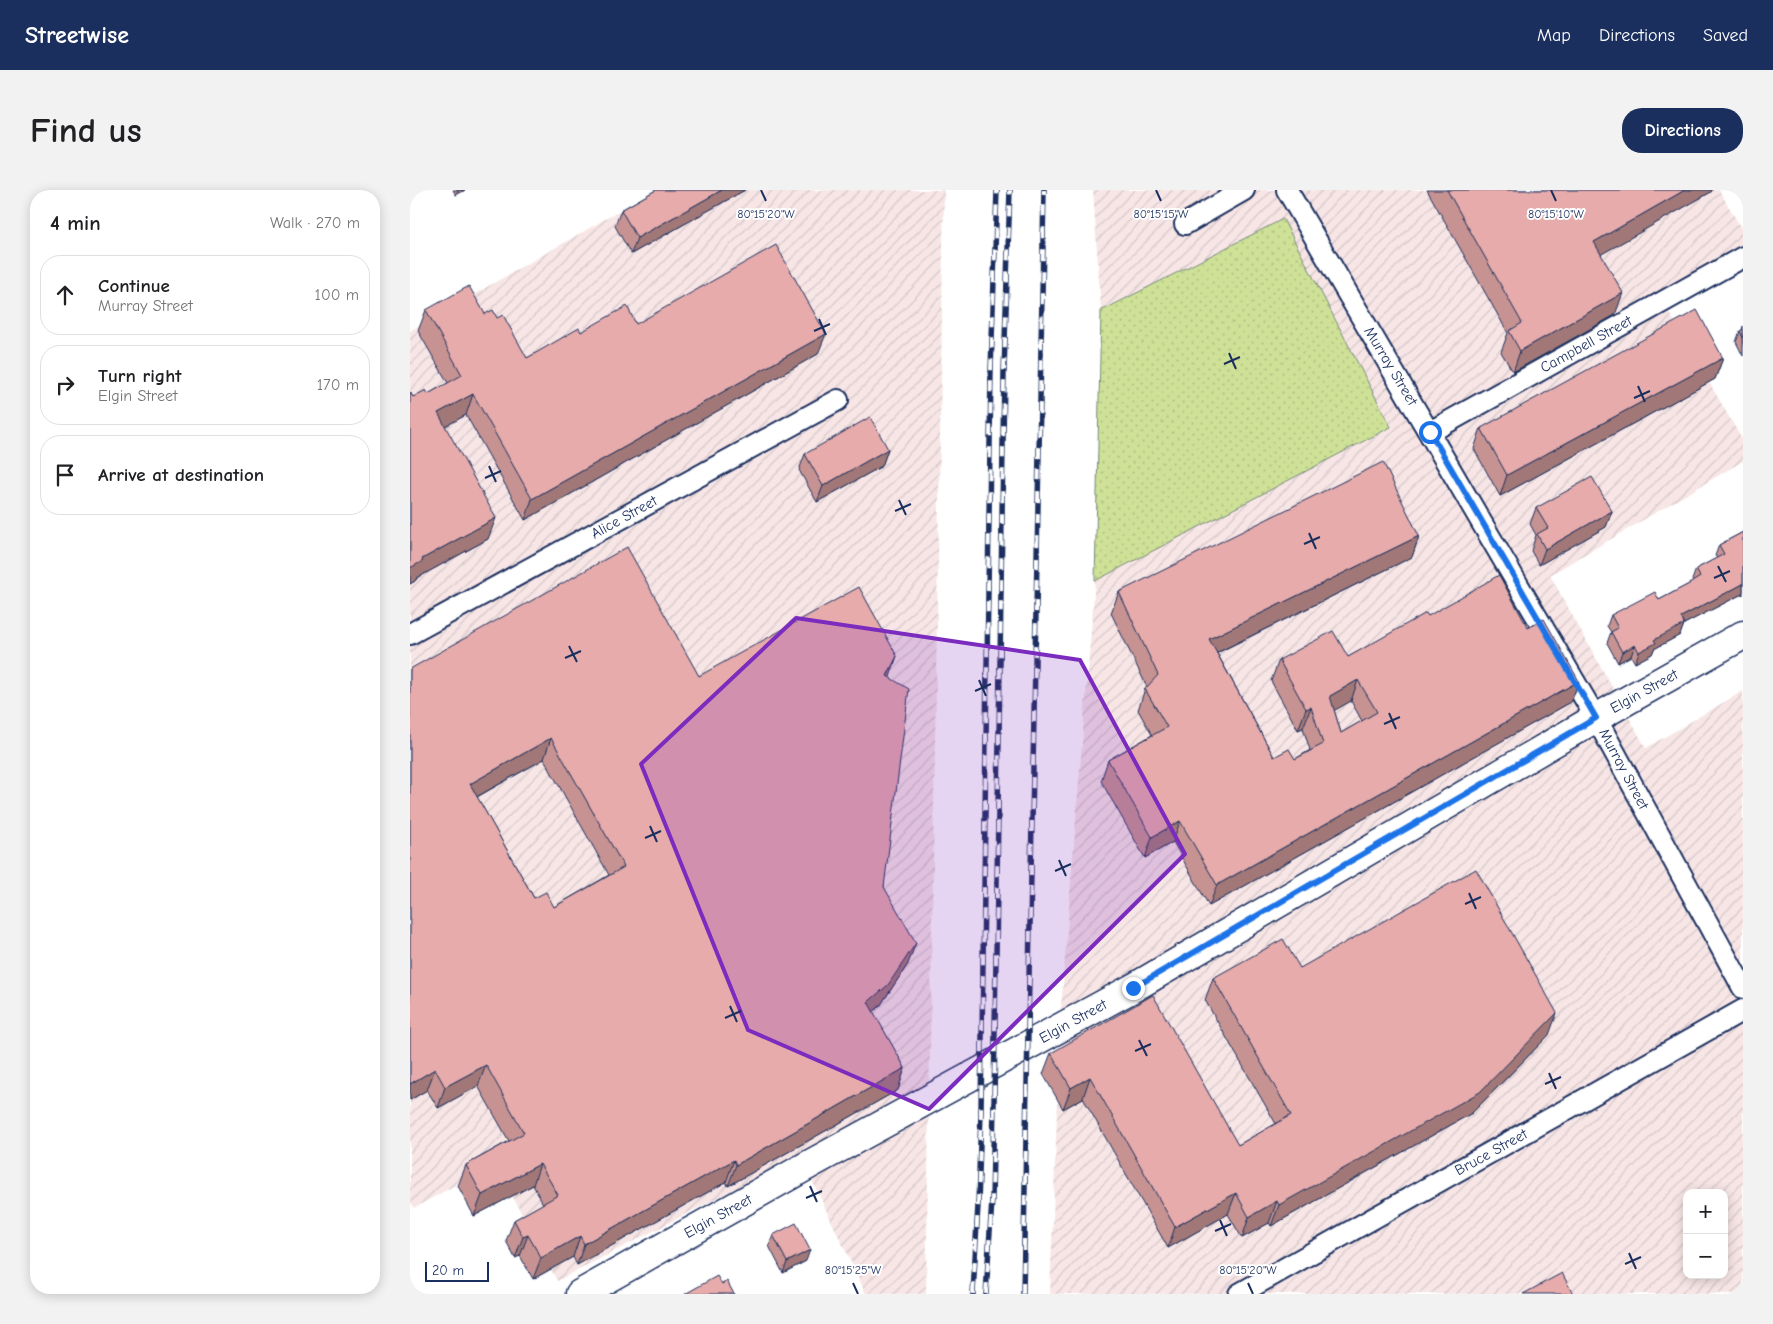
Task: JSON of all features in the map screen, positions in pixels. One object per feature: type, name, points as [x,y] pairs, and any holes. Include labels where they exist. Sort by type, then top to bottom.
[{"type":"main road","name":"Elgin Street","points":[[580,1294],[804,1168],[1133,988],[1596,718],[1743,635]]},
{"type":"street","points":[[1185,224],[1244,190]]},
{"type":"street","name":"Murray Street","points":[[1287,190],[1596,718],[1743,988]]},
{"type":"street","name":"Campbell Street","points":[[1430,432],[1743,257]]},
{"type":"street","name":"Alice Street","points":[[410,634],[838,400]]},
{"type":"street","name":"Bruce Street","points":[[1239,1294],[1743,1010]]},
{"type":"highlighted area","points":[[796,618],[1080,660],[1185,854],[929,1109],[748,1030],[641,764]]},
{"type":"shaded area","points":[[656,190],[944,190],[926,1294],[866,1294],[800,1155],[557,1281],[495,1163],[414,1208],[410,1200],[410,331]]},
{"type":"shaded area","points":[[1093,190],[1719,190],[1743,231],[1743,252],[1660,297],[1743,441],[1743,461],[1550,575],[1646,748],[1743,691],[1743,1294],[1050,1294],[1061,1008],[1095,581],[1391,427],[1283,219],[1101,311]]},
{"type":"green space","points":[[1283,219],[1391,427],[1095,581],[1101,311]]},
{"type":"building","points":[[656,190],[722,190],[637,238],[621,210]]},
{"type":"building","points":[[1447,190],[1685,190],[1594,242],[1623,293],[1520,351],[1509,331],[1522,323]]},
{"type":"building","points":[[776,245],[826,334],[532,499],[473,394],[438,413],[496,518],[422,559],[423,561],[410,568],[410,392],[413,397],[426,390],[428,394],[462,375],[426,310],[469,286],[485,314],[493,310],[497,318],[503,315],[527,358],[579,328],[581,332],[627,306],[636,324]]},
{"type":"building","points":[[1697,310],[1723,358],[1507,475],[1481,428]]},
{"type":"building","points":[[870,417],[888,449],[823,486],[805,454]]},
{"type":"building","points":[[1383,462],[1419,536],[1209,639],[1274,757],[1289,749],[1295,759],[1323,744],[1311,707],[1306,709],[1279,660],[1333,631],[1348,657],[1426,613],[1428,616],[1499,575],[1528,628],[1544,619],[1579,681],[1217,885],[1180,821],[1152,837],[1108,760],[1167,727],[1145,689],[1158,675],[1119,592]],"holes":[[[1358,680],[1377,712],[1341,733],[1330,696]]]},
{"type":"building","points":[[1592,477],[1612,511],[1545,549],[1537,534],[1548,528],[1536,508]]},
{"type":"building","points":[[1743,532],[1743,584],[1681,617],[1684,624],[1654,640],[1656,643],[1639,652],[1635,645],[1622,652],[1611,632],[1618,628],[1611,615],[1655,592],[1659,600],[1689,584],[1700,577],[1696,569],[1724,554],[1719,545]]},
{"type":"building","points":[[627,547],[699,676],[859,587],[897,656],[887,676],[909,689],[884,887],[916,943],[888,985],[868,1002],[905,1068],[736,1165],[734,1160],[584,1244],[580,1236],[541,1258],[528,1235],[523,1237],[514,1220],[558,1195],[540,1164],[482,1195],[466,1165],[524,1133],[486,1065],[445,1087],[435,1069],[410,1084],[410,669]],"holes":[[[551,738],[624,867],[554,907],[546,892],[534,898],[470,784]]]},
{"type":"building","points":[[1476,869],[1557,1013],[1480,1092],[1279,1205],[1277,1201],[1249,1217],[1236,1193],[1175,1227],[1090,1077],[1071,1088],[1051,1053],[1153,995],[1238,1145],[1291,1115],[1213,978],[1283,939],[1300,968]]},
{"type":"building","points":[[796,1223],[810,1250],[787,1262],[773,1235]]},
{"type":"building","points":[[1562,1273],[1573,1294],[1523,1294]]},
{"type":"building","points":[[717,1276],[722,1284],[727,1281],[734,1294],[685,1294]]},
{"type":"railway","points":[[973,1294],[981,1112],[991,370],[997,190]]},
{"type":"railway","points":[[986,1294],[992,1200],[1004,371],[1010,190]]},
{"type":"railway","points":[[1023,1294],[1044,190]]},
{"type":"route","points":[[1133,988],[1596,718],[1430,432]]}]
